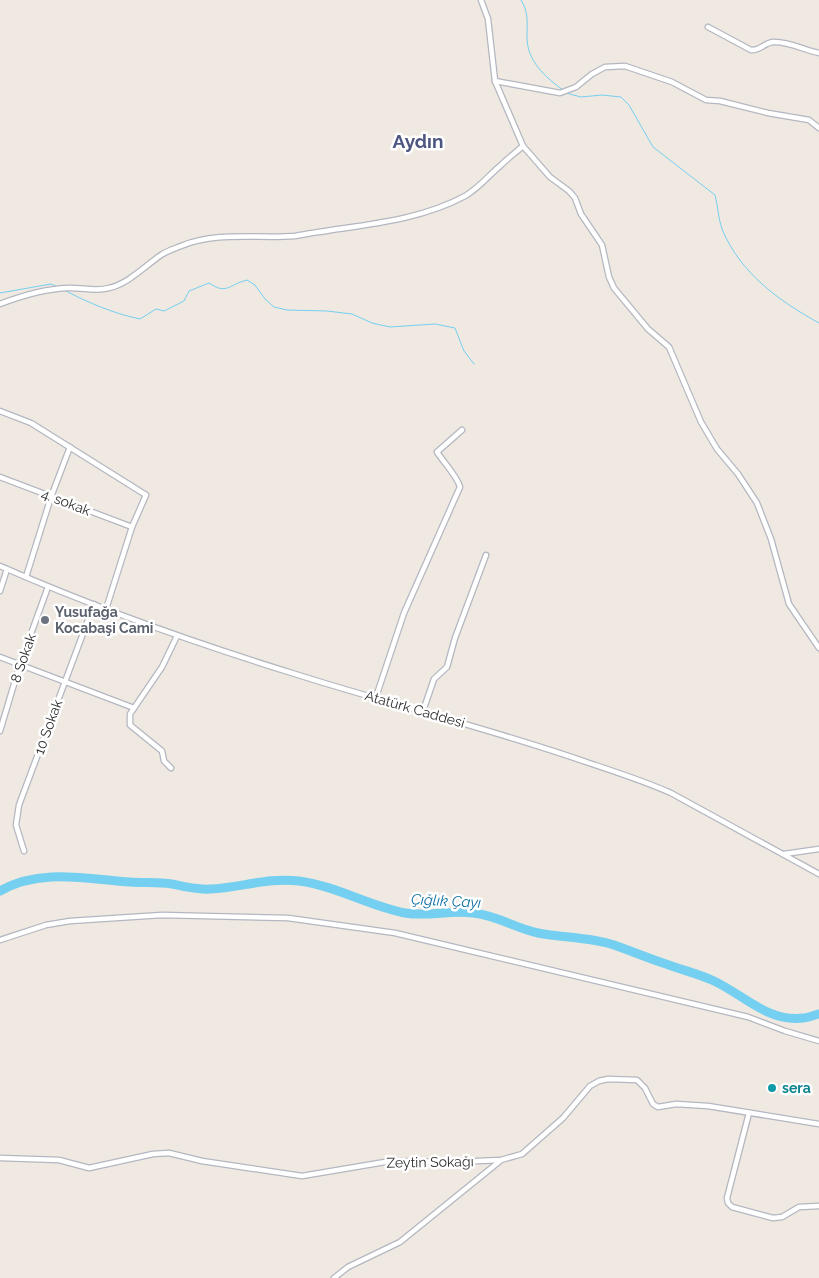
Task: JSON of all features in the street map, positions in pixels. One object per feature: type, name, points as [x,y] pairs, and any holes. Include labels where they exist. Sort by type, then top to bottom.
[{"type":"street","points":[[481,0],[488,19],[495,81],[523,146],[545,171],[569,190],[575,198],[581,214],[602,245],[609,277],[614,288],[648,329],[670,347],[701,422],[757,503],[771,539],[789,604],[819,648]]},
{"type":"street","points":[[708,28],[751,50],[756,50],[769,42],[780,42],[819,53]]},
{"type":"street","points":[[495,81],[562,91],[576,87],[592,74],[605,67],[625,66],[672,82],[706,100],[720,101],[768,113],[809,120],[819,128]]},
{"type":"street","points":[[0,304],[24,295],[52,290],[109,288],[121,283],[163,254],[198,240],[234,237],[295,236],[333,228],[396,220],[443,206],[478,187],[523,146]]},
{"type":"street","points":[[0,411],[31,423],[146,495],[132,526],[106,609]]},
{"type":"street","points":[[376,697],[404,614],[460,487],[438,452],[462,430]]},
{"type":"street","points":[[26,577],[51,497],[70,447]]},
{"type":"street","name":"4. sokak","points":[[0,477],[132,526]]},
{"type":"street","points":[[423,711],[434,679],[448,667],[455,638],[486,555]]},
{"type":"street","name":"Atatürk Caddesi","points":[[0,566],[48,587],[178,636],[296,674],[536,744],[650,784],[819,874]]},
{"type":"street","points":[[0,591],[7,569]]},
{"type":"street","name":"8 Sokak","points":[[0,731],[20,664],[48,587]]},
{"type":"street","name":"10 Sokak","points":[[24,851],[16,825],[17,815],[94,604]]},
{"type":"street","points":[[171,768],[164,761],[162,751],[130,725],[130,714],[162,666],[178,636]]},
{"type":"street","points":[[0,657],[134,708]]},
{"type":"street","points":[[782,854],[819,849]]},
{"type":"street","points":[[0,940],[46,925],[70,921],[162,915],[288,918],[379,930],[442,943],[748,1017],[819,1041]]},
{"type":"street","name":"Zeytin Sokağı","points":[[0,1158],[59,1160],[89,1168],[169,1152],[202,1161],[302,1176],[390,1161],[456,1162],[501,1160],[522,1154],[563,1118],[590,1086],[603,1080],[637,1080],[645,1088],[651,1101],[658,1107],[676,1104],[708,1106],[819,1124]]},
{"type":"street","points":[[749,1113],[727,1198],[728,1204],[734,1208],[773,1218],[782,1217],[799,1207],[819,1206]]},
{"type":"street","points":[[334,1278],[348,1267],[400,1242],[501,1160]]},
{"type":"waterway","points":[[521,0],[526,14],[530,54],[538,68],[563,90]]},
{"type":"waterway","points":[[566,93],[581,97],[602,95],[621,97],[629,105],[653,147],[715,195],[722,229],[739,259],[750,272],[775,295],[819,323]]},
{"type":"waterway","points":[[64,290],[101,307],[140,319],[156,309],[164,311],[184,301],[189,291],[209,283],[224,289],[247,280],[255,285],[265,299],[274,307],[287,310],[352,314],[372,323],[390,327],[435,324],[455,328],[464,351],[474,364]]},
{"type":"waterway","points":[[0,293],[51,284],[56,286]]},
{"type":"waterway","name":"Çığlık Çayı","points":[[0,891],[31,879],[47,877],[80,877],[162,883],[205,889],[276,880],[299,881],[327,887],[379,906],[405,913],[464,912],[481,914],[538,933],[605,942],[708,979],[767,1012],[778,1016],[807,1018],[819,1014]]},
{"type":"place","name":"Yusufağa Kocabaşi Cami","points":[[45,620]]},
{"type":"place","name":"sera","points":[[772,1088]]},
{"type":"district","name":"Aydın","points":[[418,141]]}]
